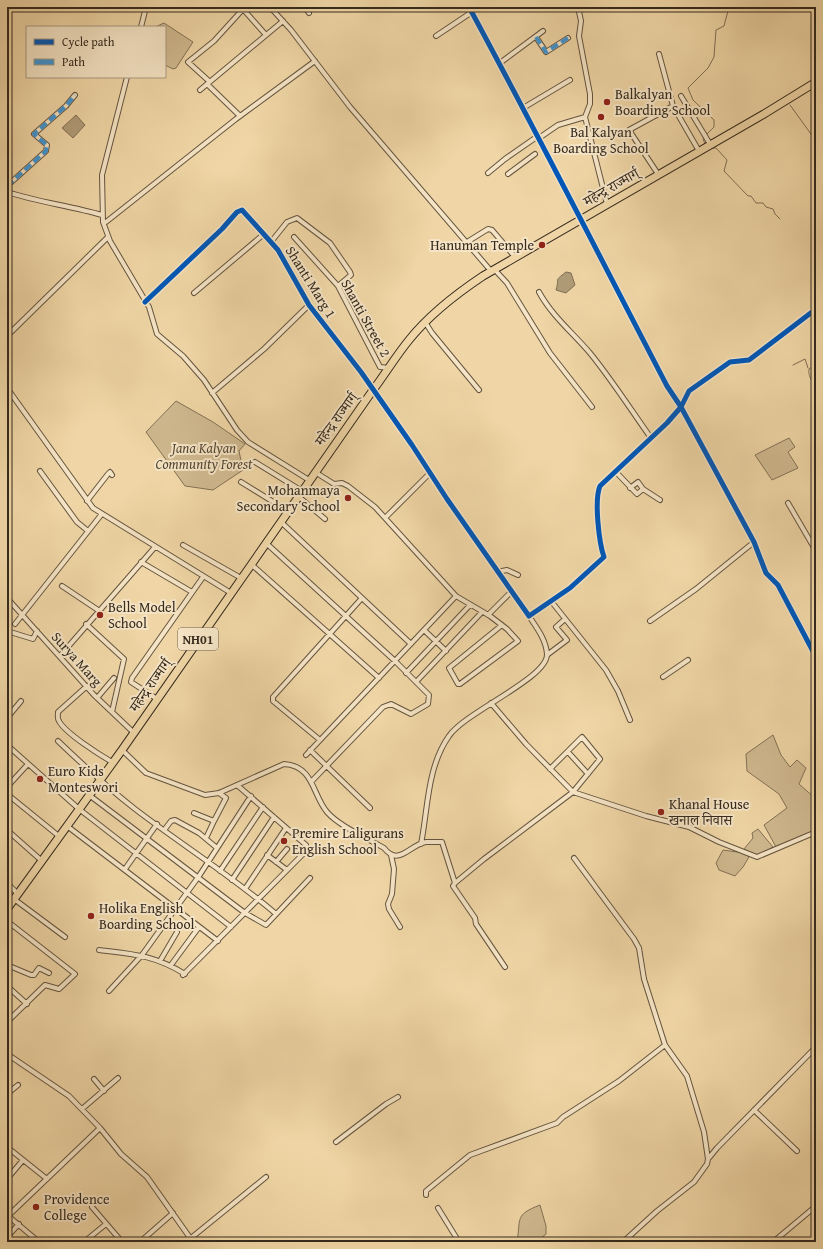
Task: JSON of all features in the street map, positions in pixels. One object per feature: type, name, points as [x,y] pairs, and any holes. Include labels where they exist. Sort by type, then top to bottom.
[{"type":"highway","name":"महेन्द्र राज्मार्ग्","points":[[7,909],[60,838],[89,794],[122,750],[133,732],[373,390],[409,340],[426,322],[463,289],[493,270],[699,150],[764,114],[816,82]]},
{"type":"street","points":[[141,26],[146,7]]},
{"type":"street","points":[[270,7],[283,21],[350,107],[467,242],[507,283],[550,353],[592,407]]},
{"type":"street","points":[[305,7],[309,13]]},
{"type":"street","points":[[578,7],[581,21],[579,36],[590,94],[590,104],[585,117],[607,204]]},
{"type":"street","points":[[240,116],[188,62],[214,41],[244,8],[266,35]]},
{"type":"street","points":[[436,36],[471,9],[664,379],[681,407],[754,542],[766,573],[778,585],[816,657]]},
{"type":"street","points":[[200,90],[283,21]]},
{"type":"street","points":[[500,63],[543,31]]},
{"type":"street","points":[[536,37],[546,52],[568,38]]},
{"type":"street","points":[[659,54],[673,106],[699,150]]},
{"type":"street","points":[[103,222],[106,222],[240,116],[315,61]]},
{"type":"street","points":[[127,78],[102,175],[102,215],[108,237],[152,315],[157,334],[183,356],[204,380],[237,430],[248,442],[309,480]]},
{"type":"street","points":[[523,108],[570,80]]},
{"type":"street","points":[[7,186],[46,150],[47,145],[34,134],[69,103],[75,95]]},
{"type":"street","points":[[681,96],[710,144]]},
{"type":"street","points":[[658,174],[629,130],[673,106]]},
{"type":"street","points":[[488,173],[504,159],[558,126],[585,117]]},
{"type":"street","points":[[508,174],[535,154]]},
{"type":"street","points":[[7,192],[28,199],[68,205],[102,215]]},
{"type":"street","name":"Shanti Marg 1","points":[[145,302],[240,210],[242,210],[271,242],[281,256],[309,305],[361,372],[497,572],[539,630],[545,644],[547,655]]},
{"type":"street","points":[[271,242],[287,222],[297,218],[330,243],[350,272],[351,275],[349,278],[338,286]]},
{"type":"street","points":[[467,242],[488,229],[492,230],[515,258]]},
{"type":"street","points":[[194,293],[264,234]]},
{"type":"street","points":[[7,336],[108,237]]},
{"type":"street","name":"Shanti Street 2","points":[[294,237],[338,286],[380,367],[389,368]]},
{"type":"street","points":[[539,292],[548,308],[590,354],[617,388],[651,438]]},
{"type":"street","points":[[212,393],[264,349],[309,305]]},
{"type":"street","points":[[528,616],[570,588],[604,558],[600,547],[597,498],[600,486],[651,438],[681,407],[689,391],[730,362],[749,360],[816,310]]},
{"type":"street","points":[[426,322],[432,333],[479,390]]},
{"type":"street","points":[[7,388],[87,501],[101,515],[203,577],[231,592]]},
{"type":"street","points":[[255,462],[300,494],[325,519]]},
{"type":"street","points":[[40,471],[77,522],[88,531]]},
{"type":"street","points":[[615,471],[637,494],[643,489]]},
{"type":"street","points":[[87,501],[108,474],[110,472],[112,474]]},
{"type":"street","points":[[315,472],[334,484],[342,483],[348,486],[386,517],[456,596],[502,625],[518,641],[458,684],[449,668],[502,625]]},
{"type":"street","points":[[386,517],[430,473]]},
{"type":"street","points":[[241,482],[288,511]]},
{"type":"street","points":[[630,488],[638,482],[643,489],[660,500]]},
{"type":"street","points":[[788,503],[816,551]]},
{"type":"street","points":[[15,624],[23,616],[101,515]]},
{"type":"street","points":[[280,522],[411,644]]},
{"type":"street","points":[[650,621],[696,589],[754,542]]},
{"type":"street","points":[[265,543],[395,661],[428,695],[428,704],[411,714],[391,704],[383,707],[311,782]]},
{"type":"street","points":[[183,545],[241,578]]},
{"type":"street","points":[[60,656],[98,610],[155,547]]},
{"type":"street","points":[[141,562],[192,592]]},
{"type":"street","points":[[251,564],[379,678]]},
{"type":"street","points":[[497,572],[507,570],[518,575]]},
{"type":"street","points":[[157,699],[131,682],[132,678],[203,577]]},
{"type":"street","points":[[62,586],[98,610]]},
{"type":"street","points":[[488,615],[511,592]]},
{"type":"street","points":[[306,755],[456,596]]},
{"type":"street","name":"Surya Marg","points":[[7,598],[97,698],[133,732]]},
{"type":"street","points":[[320,740],[272,699],[328,634],[362,598]]},
{"type":"street","points":[[552,601],[606,670],[618,691],[630,720]]},
{"type":"street","points":[[406,673],[470,605]]},
{"type":"street","points":[[416,682],[482,612]]},
{"type":"street","points":[[421,844],[432,777],[448,736],[460,723],[535,675],[547,655],[567,640],[556,627],[565,618]]},
{"type":"street","points":[[86,624],[124,659],[112,712]]},
{"type":"street","points":[[424,630],[446,651]]},
{"type":"street","points":[[7,631],[33,639],[37,631]]},
{"type":"street","points":[[663,677],[688,660]]},
{"type":"street","points":[[97,698],[114,678]]},
{"type":"street","points":[[86,686],[58,712],[58,719],[60,723],[75,736],[112,762]]},
{"type":"street","points":[[7,718],[21,701]]},
{"type":"street","points":[[491,703],[526,744],[573,792],[646,816],[689,827],[719,842],[757,857],[816,832]]},
{"type":"street","points":[[455,883],[484,859],[573,792],[600,759],[582,737],[550,769]]},
{"type":"street","points":[[58,741],[137,810],[208,861],[276,914]]},
{"type":"street","points":[[7,745],[79,809],[231,927]]},
{"type":"street","points":[[122,750],[146,773],[205,795],[219,793],[284,764],[292,764],[302,769],[311,782],[326,811],[390,855],[398,856],[421,844],[442,842],[455,883],[454,886],[475,918],[476,924],[504,967]]},
{"type":"street","points":[[310,750],[370,808]]},
{"type":"street","points":[[568,752],[588,774]]},
{"type":"street","points":[[7,787],[28,764]]},
{"type":"street","points":[[99,950],[142,955],[160,960],[171,965],[184,974],[307,850],[306,845],[237,785]]},
{"type":"street","points":[[206,838],[226,798],[219,793]]},
{"type":"street","points":[[7,794],[60,838]]},
{"type":"street","points":[[89,794],[199,876],[244,913],[266,925],[310,878]]},
{"type":"street","points":[[109,991],[142,955],[176,908],[186,891],[199,876],[251,796]]},
{"type":"street","points":[[220,871],[262,807]]},
{"type":"street","points":[[194,813],[214,821]]},
{"type":"street","points":[[232,880],[274,817]]},
{"type":"street","points":[[165,829],[171,821],[175,820],[206,838],[217,848]]},
{"type":"street","points":[[125,869],[157,824]]},
{"type":"street","points":[[67,826],[218,941]]},
{"type":"street","points":[[245,889],[286,828]]},
{"type":"street","points":[[7,830],[42,861]]},
{"type":"street","points":[[276,862],[287,849]]},
{"type":"street","points":[[267,855],[287,870]]},
{"type":"street","points":[[390,855],[394,869],[392,894],[388,904],[389,909],[400,927]]},
{"type":"street","points":[[574,858],[639,948],[644,979],[665,1045],[687,1076],[704,1132],[708,1159],[707,1164],[694,1182],[657,1211],[623,1242]]},
{"type":"street","points":[[7,883],[16,897],[65,937]]},
{"type":"street","points":[[7,921],[75,974],[59,989],[46,985],[7,1022]]},
{"type":"street","points":[[171,965],[199,927]]},
{"type":"street","points":[[160,960],[177,932]]},
{"type":"street","points":[[7,965],[31,975],[34,975],[39,968],[49,974]]},
{"type":"street","points":[[7,986],[27,1004]]},
{"type":"street","points":[[426,1195],[426,1191],[470,1155],[557,1123],[563,1117],[620,1081],[665,1045]]},
{"type":"street","points":[[708,1159],[816,1047]]},
{"type":"street","points":[[7,1054],[69,1096],[82,1109],[121,1154],[147,1177],[192,1240],[266,1177]]},
{"type":"street","points":[[82,1109],[118,1078]]},
{"type":"street","points":[[94,1079],[104,1091]]},
{"type":"street","points":[[7,1094],[18,1085]]},
{"type":"street","points":[[336,1142],[386,1104],[398,1097]]},
{"type":"street","points":[[754,1110],[796,1151]]},
{"type":"street","points":[[39,1242],[8,1216],[100,1128]]},
{"type":"street","points":[[7,1147],[47,1179]]},
{"type":"street","points":[[7,1179],[23,1160]]},
{"type":"street","points":[[773,1242],[816,1206]]},
{"type":"street","points":[[92,1207],[122,1242]]},
{"type":"street","points":[[438,1208],[459,1242]]},
{"type":"street","points":[[140,1242],[173,1213]]},
{"type":"street","points":[[7,1237],[19,1224]]},
{"type":"street","points":[[84,1242],[106,1224]]},
{"type":"green space","points":[[164,23],[193,42],[176,68],[173,69],[166,66],[166,26],[157,26]]},
{"type":"green space","name":"Jana Kalyan Community Forest","points":[[176,401],[213,422],[245,444],[239,451],[243,470],[213,490],[185,486],[146,432]]},
{"type":"green space","points":[[789,438],[795,447],[788,452],[798,468],[772,480],[755,455]]},
{"type":"green space","points":[[773,735],[781,755],[790,767],[797,760],[806,768],[799,784],[816,799],[816,831],[776,847],[764,825],[787,808],[779,794],[747,771],[746,754]]},
{"type":"green space","points":[[758,829],[773,847],[757,856],[744,849],[753,838],[752,833]]},
{"type":"green space","points":[[723,850],[744,853],[749,857],[735,876],[719,870],[716,863]]},
{"type":"green space","points":[[540,1205],[546,1226],[546,1234],[536,1242],[517,1242],[519,1223],[522,1215]]},
{"type":"shaded area","points":[[76,115],[85,125],[73,138],[62,128]]},
{"type":"shaded area","points":[[566,272],[571,273],[575,285],[566,293],[556,290],[558,279]]},
{"type":"waterway","points":[[707,134],[714,127],[714,120],[693,100],[688,88],[708,68],[714,57],[716,30],[724,26],[729,7]]},
{"type":"waterway","points":[[790,105],[816,141]]},
{"type":"waterway","points":[[704,137],[703,139],[705,144]]},
{"type":"waterway","points":[[711,148],[716,148],[727,160],[724,171],[748,196],[751,196],[756,203],[763,203],[766,207],[773,209],[775,214],[780,219]]},
{"type":"waterway","points":[[816,199],[812,217],[816,222]]},
{"type":"waterway","points":[[793,365],[805,359],[808,368]]},
{"type":"waterway","points":[[816,364],[809,369],[810,378],[816,385]]},
{"type":"marked path","points":[[536,37],[546,52],[568,38]]},
{"type":"marked path","points":[[7,186],[46,151],[47,145],[34,134],[66,106],[75,95]]},
{"type":"cycle path","points":[[469,7],[667,386],[681,407],[754,542],[766,573],[778,585],[816,657]]},
{"type":"cycle path","points":[[145,302],[222,229],[237,212],[242,210],[278,250],[309,305],[361,372],[529,616],[570,588],[604,557],[600,542],[597,511],[598,492],[600,486],[667,423],[681,407],[689,391],[730,362],[749,360],[816,309]]},
{"type":"place","name":"Balkalyan Boarding School","points":[[607,102]]},
{"type":"place","name":"Bal Kalyan Boarding School","points":[[601,117]]},
{"type":"place","name":"Hanuman Temple","points":[[542,245]]},
{"type":"place","name":"Mohanmaya Secondary School","points":[[348,498]]},
{"type":"place","name":"Bells Model School","points":[[100,615]]},
{"type":"place","name":"Euro Kids Monteswori","points":[[40,779]]},
{"type":"place","name":"Khanal House खनाल निवास","points":[[661,812]]},
{"type":"place","name":"Premire Laligurans English School","points":[[284,841]]},
{"type":"place","name":"Holika English Boarding School","points":[[91,916]]},
{"type":"place","name":"Providence College","points":[[36,1207]]}]
